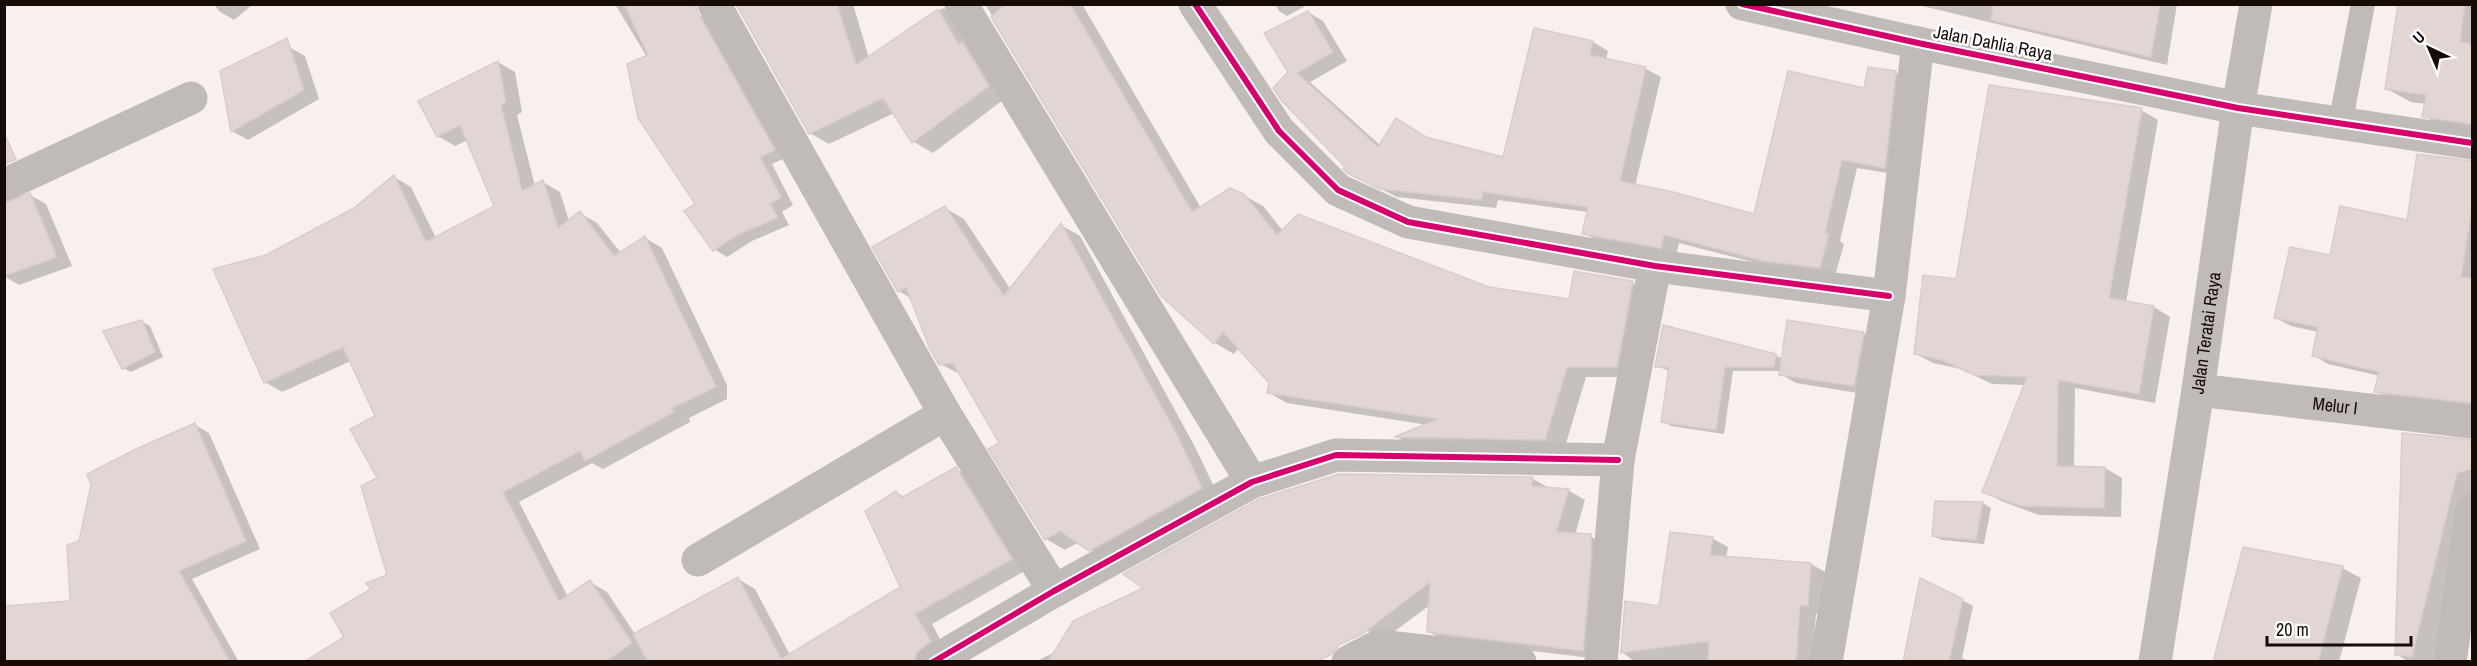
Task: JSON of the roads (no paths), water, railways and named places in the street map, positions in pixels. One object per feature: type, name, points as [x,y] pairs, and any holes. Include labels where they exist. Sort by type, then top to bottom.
[{"type":"street","points":[[714,4],[945,414],[1054,591]]},
{"type":"street","points":[[962,4],[1252,482]]},
{"type":"street","points":[[1195,4],[1279,131],[1338,190],[1408,222],[1655,266],[1889,296]]},
{"type":"street","name":"Jalan Dahlia Raya","points":[[1742,4],[1918,43],[2238,108],[2472,143]]},
{"type":"street","name":"Jalan Teratai Raya","points":[[2155,662],[2198,390],[2238,108],[2256,4]]},
{"type":"street","points":[[1826,662],[1889,296],[1918,43]]},
{"type":"street","points":[[4,185],[191,99]]},
{"type":"street","points":[[1601,662],[1618,460],[1655,266]]},
{"type":"street","name":"Melur I","points":[[2198,390],[2472,422]]},
{"type":"street","points":[[698,560],[945,414]]},
{"type":"street","points":[[933,662],[1054,591],[1252,482],[1336,455],[1618,460]]},
{"type":"street","points":[[2450,662],[2472,510]]},
{"type":"street","points":[[1348,662],[1377,654],[1520,662]]},
{"type":"lane","points":[[2340,125],[2363,4]]}]
